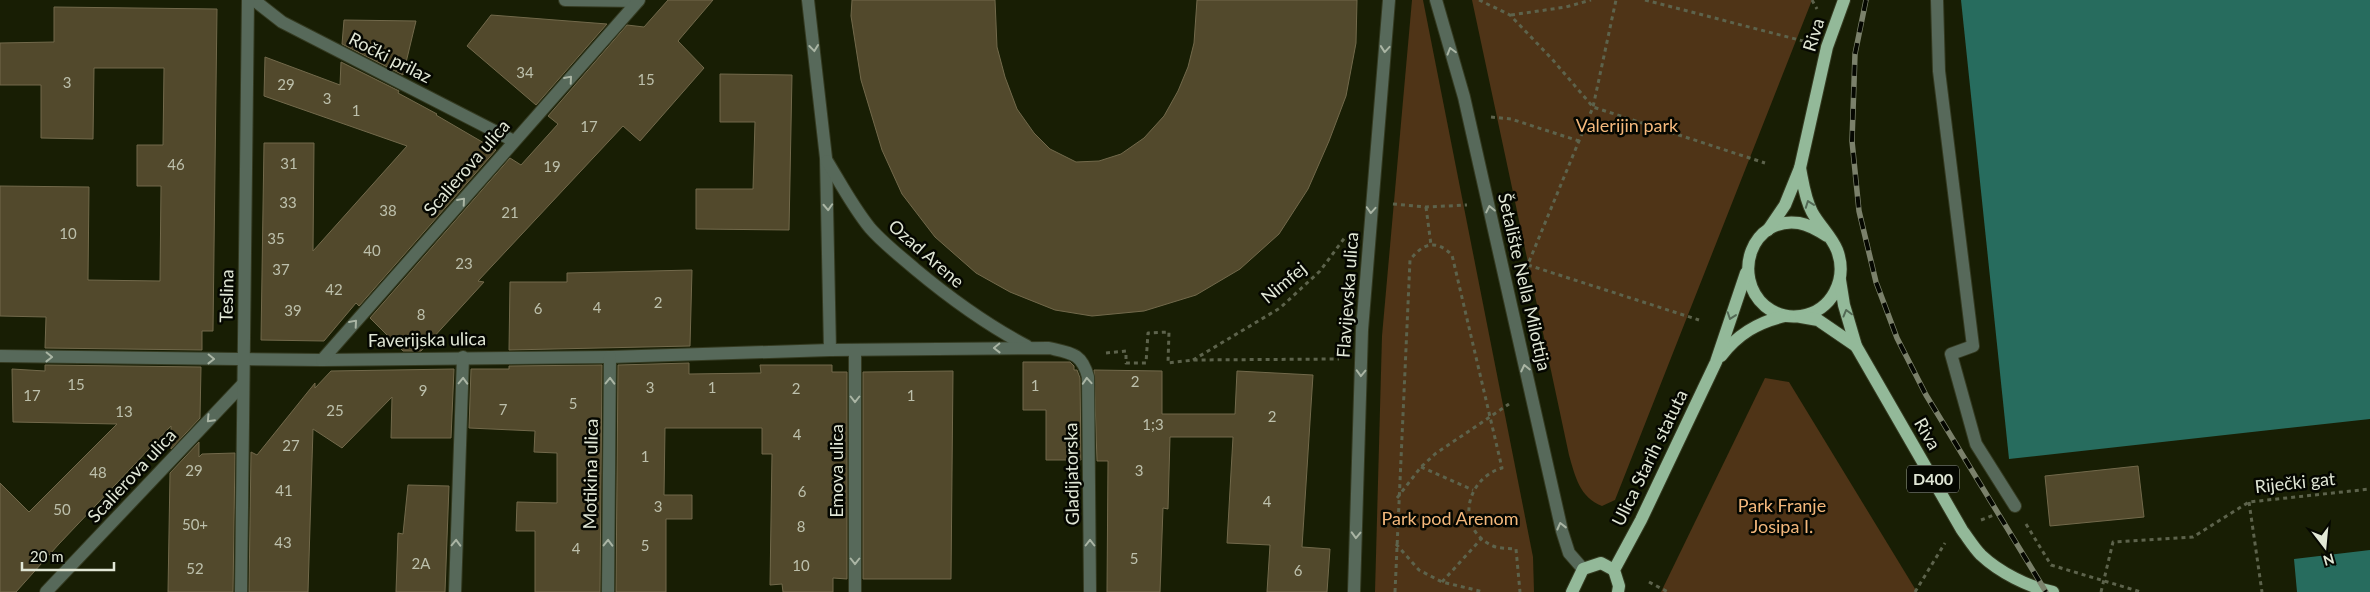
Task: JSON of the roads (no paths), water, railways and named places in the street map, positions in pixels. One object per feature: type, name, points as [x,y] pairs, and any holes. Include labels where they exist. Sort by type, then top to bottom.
[{"type":"main road","name":"Riva","points":[[1768,230],[1785,205],[1800,168],[1827,47],[1844,0]]},
{"type":"main road","name":"Riva","points":[[1800,168],[1812,212],[1827,236]]},
{"type":"main road","points":[[1768,230],[1783,224],[1798,223],[1814,227],[1827,236]]},
{"type":"main road","name":"D400","points":[[1768,230],[1757,241],[1749,255],[1747,271],[1750,286],[1758,300],[1770,310],[1784,316],[1800,317],[1814,312],[1826,305],[1835,294],[1840,280],[1841,264],[1836,248],[1827,236]]},
{"type":"main road","name":"Ulica Starih statuta","points":[[1614,570],[1641,520],[1716,362],[1747,271]]},
{"type":"main road","name":"Riva","points":[[1840,280],[1844,305],[1856,346],[1962,530],[1980,554],[2008,574],[2036,590],[2053,592]]},
{"type":"main road","name":"Ulica Starih statuta","points":[[1716,362],[1730,344],[1742,334],[1767,320],[1784,316]]},
{"type":"main road","name":"Riva","points":[[1800,317],[1818,320],[1856,346]]},
{"type":"main road","points":[[1572,592],[1583,569],[1601,563],[1614,570],[1619,586],[1618,592]]},
{"type":"street","name":"Teslina","points":[[241,592],[248,0]]},
{"type":"street","name":"Ročki prilaz","points":[[254,0],[282,22],[514,141]]},
{"type":"street","points":[[565,0],[639,0]]},
{"type":"street","name":"Scalierova ulica","points":[[322,360],[639,0]]},
{"type":"street","name":"Ozad Arene","points":[[808,0],[826,158],[830,350]]},
{"type":"street","name":"Flavijevska ulica","points":[[1354,592],[1361,359],[1371,203],[1389,0]]},
{"type":"street","name":"Šetalište Nella Milottija","points":[[1436,0],[1464,97],[1562,531],[1570,552],[1583,569]]},
{"type":"street","points":[[1937,0],[1939,71],[1973,346],[1951,354],[1976,444],[2016,506]]},
{"type":"street","name":"Ozad Arene","points":[[826,158],[851,203],[872,230],[899,256],[955,302],[991,327],[1031,348]]},
{"type":"street","name":"Ozad Arene","points":[[855,350],[1049,348],[1079,357]]},
{"type":"street","name":"Faverijska ulica","points":[[0,356],[322,360],[463,357],[610,357],[855,350]]},
{"type":"street","name":"Emova ulica","points":[[855,350],[855,592]]},
{"type":"street","points":[[455,592],[463,357]]},
{"type":"street","name":"Motikina ulica","points":[[608,592],[610,357]]},
{"type":"street","name":"Gladijatorska","points":[[1079,357],[1085,365],[1088,377],[1090,592]]},
{"type":"street","name":"Scalierova ulica","points":[[46,592],[243,384]]},
{"type":"water","points":[[1961,0],[2370,0],[2370,419],[2009,459]]},
{"type":"water","points":[[2370,550],[2370,592],[2297,592],[2294,559]]},
{"type":"railway","points":[[1866,0],[1855,54],[1852,141],[1859,211],[1876,282],[1897,338],[1926,395],[2046,592]]},
{"type":"park label","name":"Valerijin park","points":[[1627,126]]},
{"type":"park label","name":"Park Franje Josipa I.","points":[[1782,516]]},
{"type":"park label","name":"Park pod Arenom","points":[[1450,519]]}]
